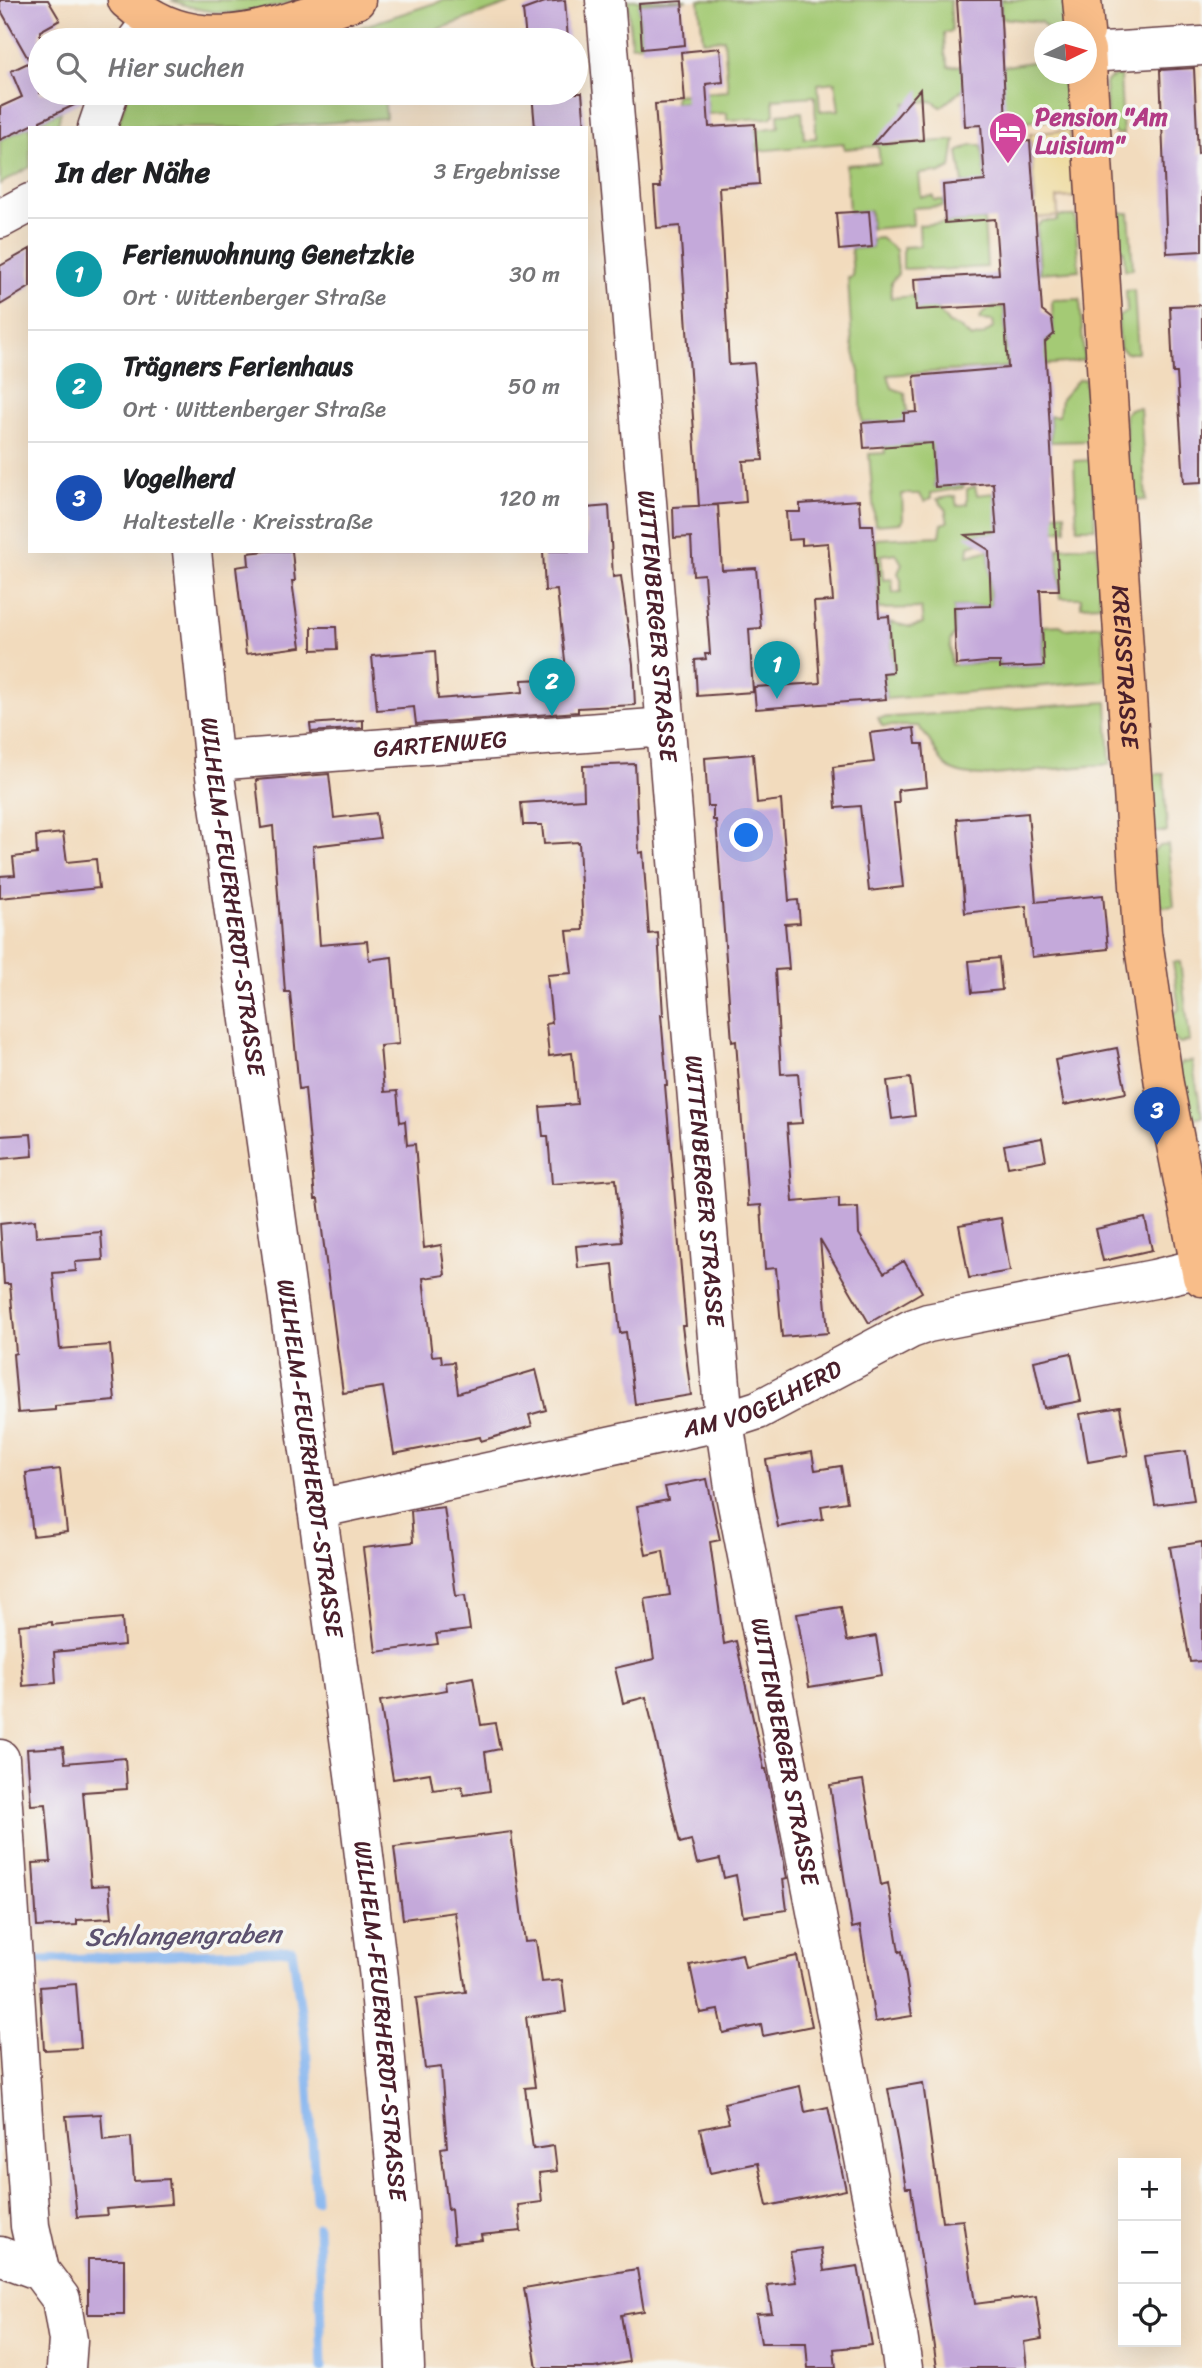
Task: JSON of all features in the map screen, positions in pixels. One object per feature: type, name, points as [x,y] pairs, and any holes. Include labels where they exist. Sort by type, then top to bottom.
[{"type":"main road","points":[[263,28],[356,0]]},
{"type":"main road","points":[[1082,0],[1084,21]]},
{"type":"main road","points":[[139,20],[168,28]]},
{"type":"main road","name":"KREISSTRASSE","points":[[1089,84],[1142,933],[1164,1084],[1201,1272]]},
{"type":"street","name":"WITTENBERGER STRASSE","points":[[605,0],[723,1421],[903,2368]]},
{"type":"street","points":[[1097,51],[1202,46]]},
{"type":"street","points":[[98,126],[105,105]]},
{"type":"street","points":[[0,219],[28,204]]},
{"type":"street","name":"WILHELM-FEUERHERDT-STRASSE","points":[[192,553],[213,761],[354,1774],[379,1978],[399,2211],[405,2368]]},
{"type":"street","name":"GARTENWEG","points":[[213,761],[666,727]]},
{"type":"street","name":"AM VOGELHERD","points":[[317,1509],[723,1421],[758,1410],[919,1326],[1201,1272]]},
{"type":"street","points":[[0,1759],[30,2226],[40,2271],[61,2300],[68,2340],[66,2368]]},
{"type":"street","points":[[0,2256],[40,2271]]},
{"type":"green space","points":[[171,0],[302,0],[251,11],[221,13],[189,7]]},
{"type":"green space","points":[[444,0],[519,0],[441,28],[359,28]]},
{"type":"green space","points":[[628,0],[687,0],[639,4],[642,44],[631,45]]},
{"type":"green space","points":[[699,0],[950,0],[952,31],[944,33],[949,67],[982,63],[994,68],[1034,62],[1034,84],[1068,84],[1070,117],[1006,124],[963,89],[941,107],[932,101],[905,103],[906,118],[886,145],[955,140],[951,168],[938,174],[919,174],[921,197],[933,196],[934,200],[943,200],[944,206],[912,208],[913,225],[871,229],[870,211],[849,212],[846,165],[880,163],[878,146],[845,149],[843,143],[757,151],[755,130],[779,127],[778,114],[802,112],[804,138],[816,138],[815,96],[773,99],[774,114],[770,118],[727,120],[727,113],[708,114],[707,100],[675,103],[675,95],[728,91],[724,39],[703,41]],"holes":[[[835,82],[839,110],[820,111],[818,84]]]},
{"type":"green space","points":[[1000,0],[1065,0],[1067,21],[1001,18]]},
{"type":"green space","points":[[1120,75],[1123,134],[1116,134],[1108,126],[1105,83]]},
{"type":"green space","points":[[124,105],[385,105],[386,118],[288,126],[118,126]]},
{"type":"green space","points":[[61,111],[57,126],[29,126]]},
{"type":"green space","points":[[28,127],[28,168],[0,184],[0,140]]},
{"type":"green space","points":[[971,145],[982,145],[986,185],[963,183],[958,152]]},
{"type":"green space","points":[[1117,213],[1129,213],[1133,269],[1125,270],[1124,251],[1113,246],[1112,220]]},
{"type":"green space","points":[[1058,216],[1075,216],[1079,270],[1040,273],[1037,226],[1043,221],[1057,221]]},
{"type":"green space","points":[[984,220],[987,267],[903,269],[903,247],[920,246],[919,225]]},
{"type":"green space","points":[[881,238],[896,250],[898,274],[891,282],[891,298],[915,296],[936,308],[949,324],[959,327],[971,338],[983,335],[994,327],[993,321],[979,320],[983,313],[993,308],[1004,308],[1007,350],[1045,347],[1045,342],[1053,334],[1052,300],[1080,299],[1084,360],[888,375],[892,388],[905,393],[906,445],[922,444],[969,412],[933,449],[935,487],[964,485],[963,488],[931,493],[931,498],[925,502],[919,494],[902,494],[903,520],[900,523],[875,525],[869,454],[885,453],[882,422],[862,423],[860,376],[852,344],[848,278],[853,277],[851,249],[872,247],[872,239]]},
{"type":"green space","points":[[1134,290],[1138,353],[1127,353],[1120,348],[1118,317],[1127,312],[1126,291]]},
{"type":"green space","points":[[1085,379],[1089,441],[1051,442],[1050,416],[1059,416],[1061,399],[1078,380]]},
{"type":"green space","points":[[1140,408],[1146,500],[1135,500],[1129,495],[1125,414],[1130,409]]},
{"type":"green space","points":[[1092,460],[1095,528],[1077,528],[1074,461]]},
{"type":"green space","points":[[975,486],[977,495],[994,493],[995,501],[1012,518],[1065,513],[1066,530],[977,534],[978,543],[969,546],[968,556],[989,550],[991,606],[954,607],[955,633],[950,641],[951,665],[1000,662],[1000,668],[1044,666],[1043,626],[1060,625],[1066,629],[1102,625],[1105,681],[886,699],[883,673],[893,672],[890,622],[910,627],[923,624],[921,608],[879,609],[875,539],[940,536],[942,524],[948,522],[945,508],[937,499],[955,496],[957,506],[967,504],[967,489]],"holes":[[[896,553],[902,564],[898,573],[901,592],[893,593],[892,579],[883,580],[881,555]]]},
{"type":"green space","points":[[1097,545],[1100,605],[1081,606],[1081,598],[1060,598],[1058,548]]},
{"type":"green space","points":[[1107,702],[1110,764],[983,776],[955,772],[947,767],[918,726],[882,726],[878,718]]},
{"type":"green space","points":[[1155,774],[1164,774],[1167,832],[1156,832],[1150,828],[1148,779]]},
{"type":"green space","points":[[1168,845],[1174,906],[1164,907],[1156,900],[1153,852],[1160,846]]},
{"type":"green space","points":[[1173,962],[1180,962],[1190,1041],[1180,1043],[1172,1038],[1171,1016],[1179,1009]]},
{"type":"green space","points":[[1192,1061],[1202,1116],[1193,1118],[1186,1115],[1178,1069],[1182,1063]]},
{"type":"sand","points":[[1069,130],[1075,197],[1057,198],[1058,216],[1024,219],[1035,201],[1030,134]]},
{"type":"building","points":[[0,0],[48,0],[60,20],[45,28],[28,28],[28,58],[0,9]]},
{"type":"building","points":[[565,0],[567,28],[525,28],[523,10],[545,2]]},
{"type":"building","points":[[957,0],[1000,0],[1007,143],[1030,141],[1042,311],[1052,319],[1054,334],[1045,342],[1059,590],[1040,590],[1044,666],[1000,668],[1000,662],[956,665],[954,607],[991,606],[989,550],[965,535],[997,533],[993,483],[935,487],[932,443],[864,448],[862,423],[904,420],[904,413],[917,412],[914,376],[1008,368],[1004,305],[916,310],[914,279],[999,274],[995,219],[945,223],[943,185],[985,181],[981,125],[965,126]]},
{"type":"building","points":[[682,1],[685,45],[642,49],[639,4]]},
{"type":"building","points":[[720,48],[723,82],[706,84],[709,127],[755,124],[759,184],[719,187],[729,365],[754,363],[763,460],[743,461],[746,502],[699,506],[680,226],[657,228],[654,187],[661,187],[655,104],[685,102],[681,52]]},
{"type":"building","points":[[28,63],[28,105],[74,105],[40,121],[40,126],[28,126],[0,140],[0,107],[22,97],[11,71]]},
{"type":"building","points":[[1194,68],[1198,154],[1202,153],[1202,251],[1167,253],[1160,70]]},
{"type":"building","points":[[920,89],[923,140],[873,144]]},
{"type":"building","points":[[533,105],[583,105],[585,126],[535,126]]},
{"type":"building","points":[[869,211],[872,247],[839,250],[836,213]]},
{"type":"building","points":[[28,250],[28,288],[0,305],[0,266]]},
{"type":"building","points":[[1202,305],[1202,482],[1184,483],[1177,373],[1173,373],[1170,306]]},
{"type":"building","points":[[859,500],[861,525],[873,525],[879,617],[889,616],[893,672],[883,673],[886,699],[756,709],[754,687],[820,683],[814,602],[833,601],[828,543],[802,545],[802,539],[788,540],[786,512],[800,512],[800,504]]},
{"type":"building","points":[[718,505],[722,570],[756,568],[761,628],[749,629],[753,692],[697,696],[695,660],[706,659],[705,654],[710,654],[704,574],[693,575],[691,537],[674,538],[673,507]]},
{"type":"building","points":[[609,506],[613,577],[621,576],[633,664],[635,705],[416,724],[414,707],[377,710],[372,656],[435,651],[438,699],[523,692],[522,680],[567,678],[557,590],[545,591],[543,553],[588,553],[588,508]]},
{"type":"building","points":[[248,553],[292,553],[295,581],[292,581],[301,647],[246,654],[236,567],[249,565]]},
{"type":"building","points":[[312,627],[336,627],[337,649],[312,650]]},
{"type":"building","points":[[363,720],[363,728],[311,732],[310,724]]},
{"type":"building","points":[[914,728],[916,744],[923,744],[927,787],[898,790],[899,803],[894,803],[903,887],[869,891],[860,806],[836,808],[833,767],[874,762],[870,733]]},
{"type":"building","points":[[753,754],[757,803],[781,800],[789,901],[798,900],[800,923],[785,924],[789,969],[775,970],[781,1074],[798,1073],[802,1123],[787,1124],[793,1202],[839,1198],[839,1208],[858,1207],[859,1234],[884,1273],[904,1261],[922,1292],[869,1323],[820,1239],[828,1333],[782,1337],[776,1268],[765,1269],[761,1205],[748,1206],[736,1041],[732,1042],[716,820],[713,820],[713,806],[708,806],[705,758]]},
{"type":"building","points":[[635,764],[639,853],[643,852],[649,934],[658,933],[665,1085],[686,1326],[682,1326],[691,1395],[635,1404],[626,1332],[620,1333],[613,1264],[578,1268],[576,1246],[622,1242],[616,1179],[552,1184],[548,1136],[543,1136],[540,1107],[577,1104],[572,1053],[549,1056],[546,1024],[552,1023],[547,975],[572,973],[567,931],[583,930],[579,842],[544,844],[542,825],[523,825],[521,803],[584,799],[583,766]]},
{"type":"building","points":[[329,774],[334,818],[376,813],[380,838],[313,846],[320,945],[367,941],[369,960],[392,957],[399,1044],[380,1046],[384,1092],[397,1091],[400,1122],[405,1121],[407,1145],[415,1144],[424,1248],[441,1245],[445,1275],[423,1278],[432,1356],[441,1355],[442,1363],[454,1362],[458,1393],[536,1370],[546,1410],[529,1415],[532,1426],[481,1441],[480,1437],[394,1454],[383,1387],[343,1393],[318,1199],[315,1199],[305,1088],[299,1089],[290,992],[285,992],[273,826],[261,828],[256,780]]},
{"type":"building","points":[[1028,813],[1036,902],[1103,895],[1108,949],[1032,957],[1026,906],[965,913],[957,819]]},
{"type":"building","points":[[63,833],[67,862],[96,859],[99,888],[0,898],[0,876],[15,875],[13,857],[37,854],[36,836]]},
{"type":"building","points":[[999,958],[1002,990],[972,993],[969,961]]},
{"type":"building","points":[[1117,1048],[1126,1093],[1064,1105],[1055,1060]]},
{"type":"building","points":[[910,1078],[915,1116],[892,1119],[887,1081]]},
{"type":"building","points":[[31,1134],[33,1156],[0,1159],[0,1136]]},
{"type":"building","points":[[1042,1138],[1046,1160],[1008,1167],[1004,1145]]},
{"type":"building","points":[[1001,1218],[1010,1271],[969,1278],[959,1225]]},
{"type":"building","points":[[1145,1218],[1152,1250],[1103,1261],[1096,1229]]},
{"type":"building","points":[[35,1220],[36,1237],[101,1232],[103,1260],[75,1262],[76,1271],[53,1273],[60,1349],[110,1345],[115,1401],[55,1406],[55,1410],[18,1413],[10,1284],[4,1284],[0,1224]]},
{"type":"building","points":[[1071,1353],[1081,1401],[1044,1408],[1034,1361]]},
{"type":"building","points":[[1120,1407],[1128,1455],[1088,1462],[1080,1414]]},
{"type":"building","points":[[1186,1451],[1194,1500],[1155,1505],[1147,1456]]},
{"type":"building","points":[[812,1452],[815,1470],[841,1466],[847,1502],[821,1506],[823,1519],[778,1527],[766,1460]]},
{"type":"building","points":[[60,1469],[67,1532],[33,1536],[26,1473]]},
{"type":"building","points":[[707,1479],[720,1540],[710,1542],[724,1644],[736,1641],[766,1769],[787,1878],[783,1879],[787,1910],[743,1916],[736,1875],[724,1878],[720,1859],[697,1864],[691,1840],[680,1843],[646,1697],[623,1703],[615,1668],[654,1659],[645,1599],[670,1595],[663,1551],[646,1555],[637,1506],[668,1500],[665,1487]]},
{"type":"building","points":[[444,1507],[456,1596],[465,1595],[470,1630],[436,1634],[438,1644],[376,1652],[363,1548],[413,1542],[411,1511]]},
{"type":"building","points":[[1202,1542],[1202,1661],[1190,1662],[1170,1547]]},
{"type":"building","points":[[841,1607],[847,1641],[876,1636],[882,1675],[809,1687],[797,1614]]},
{"type":"building","points":[[122,1618],[124,1645],[54,1652],[56,1683],[23,1686],[19,1625],[52,1622],[52,1625]]},
{"type":"building","points":[[473,1677],[481,1725],[495,1723],[500,1749],[485,1752],[490,1791],[464,1795],[462,1786],[433,1790],[430,1773],[393,1779],[380,1701],[447,1690],[446,1682]]},
{"type":"building","points":[[63,1747],[65,1763],[125,1758],[127,1789],[83,1792],[91,1886],[109,1885],[112,1918],[77,1920],[77,1925],[37,1927],[33,1863],[51,1862],[46,1804],[31,1805],[27,1749]]},
{"type":"building","points":[[863,1780],[881,1885],[888,1883],[912,2016],[875,2022],[860,1926],[852,1928],[830,1785]]},
{"type":"building","points":[[511,1832],[525,1942],[536,1941],[542,1982],[562,1980],[566,2012],[526,2017],[535,2087],[525,2088],[533,2149],[554,2146],[557,2171],[539,2173],[542,2202],[518,2205],[521,2231],[481,2235],[482,2240],[454,2243],[441,2148],[447,2147],[441,2067],[425,2069],[416,1998],[466,1992],[455,1912],[403,1919],[394,1847]]},
{"type":"building","points":[[742,1954],[745,1967],[797,1956],[812,2026],[763,2036],[761,2025],[723,2033],[718,2010],[700,2013],[690,1965]]},
{"type":"building","points":[[76,1984],[81,2048],[44,2050],[40,1987]]},
{"type":"building","points":[[923,2083],[942,2222],[963,2220],[975,2304],[1036,2296],[1042,2339],[1024,2342],[1027,2368],[937,2368],[911,2188],[906,2188],[888,2089]]},
{"type":"building","points":[[800,2086],[805,2112],[828,2107],[846,2190],[767,2206],[758,2163],[710,2173],[700,2129],[729,2123],[724,2103]]},
{"type":"building","points":[[101,2114],[103,2140],[131,2137],[134,2181],[169,2179],[171,2204],[106,2209],[107,2215],[77,2217],[66,2116]]},
{"type":"building","points":[[821,2248],[824,2271],[858,2266],[872,2345],[834,2349],[836,2368],[808,2368],[806,2343],[761,2343],[756,2314],[772,2313],[767,2285],[796,2282],[790,2252]]},
{"type":"building","points":[[88,2259],[124,2259],[124,2314],[88,2314]]},
{"type":"building","points":[[637,2269],[644,2311],[621,2315],[629,2362],[594,2368],[537,2368],[524,2288]]},
{"type":"waterway","name":"Schlangengraben","points":[[37,1960],[292,1950],[306,2044],[316,2200]]},
{"type":"waterway","name":"Schlangengraben","points":[[318,2227],[322,2368]]},
{"type":"place","name":"Pension \"Am Luisium\"","points":[[1008,165]]},
{"type":"place","name":"Ferienwohnung Genetzkie","points":[[777,699]]},
{"type":"place","name":"Trägners Ferienhaus","points":[[552,716]]},
{"type":"place","name":"Vogelherd","points":[[1157,1145]]}]
